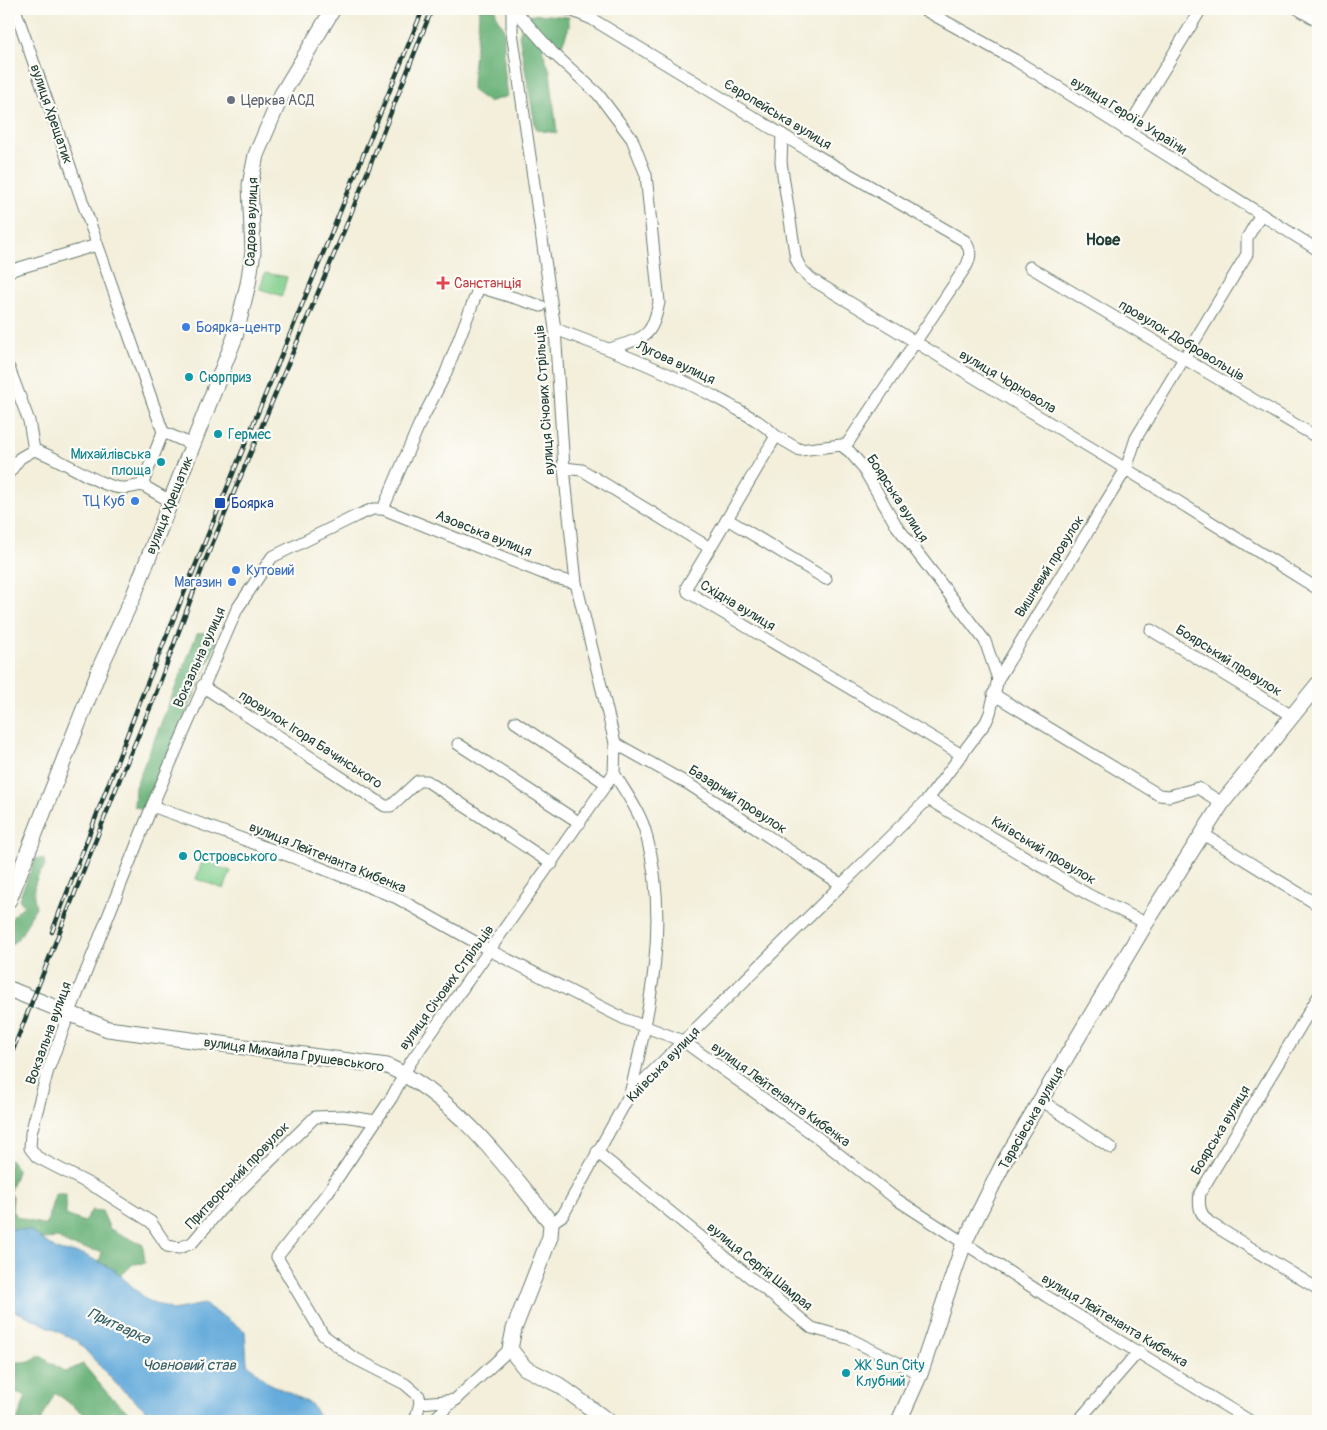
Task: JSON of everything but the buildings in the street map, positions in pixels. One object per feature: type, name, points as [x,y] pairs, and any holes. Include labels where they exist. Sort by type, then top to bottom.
[{"type":"street","name":"вулиця Хрещатик","points":[[9,900],[84,709],[133,597],[193,445],[163,432],[15,9]]},
{"type":"street","name":"Садова вулиця","points":[[193,445],[235,337],[248,284],[253,252],[250,185],[256,155],[282,94],[333,9]]},
{"type":"street","points":[[513,9],[552,52],[598,94],[632,138],[646,175],[659,302],[656,319],[648,334],[610,349]]},
{"type":"street","name":"вулиця Січових Стрільців","points":[[420,1403],[419,1396],[405,1384],[352,1357],[323,1335],[277,1257],[328,1192],[392,1097],[404,1073],[614,773],[616,743],[576,583],[564,468],[555,329],[512,32],[513,9]]},
{"type":"street","name":"Європейська вулиця","points":[[568,9],[592,19],[965,242],[970,249],[967,266],[916,343]]},
{"type":"street","name":"вулиця Героїв України","points":[[923,9],[1015,60],[1318,250]]},
{"type":"street","points":[[1126,131],[1201,9]]},
{"type":"street","points":[[1298,9],[1318,21]]},
{"type":"street","name":"вулиця Чорновола","points":[[782,134],[781,162],[796,259],[801,269],[811,279],[1126,469],[1318,590]]},
{"type":"street","name":"Вишневий провулок","points":[[962,755],[986,722],[998,679],[1126,469],[1136,438],[1246,254],[1247,238],[1261,214]]},
{"type":"street","points":[[9,271],[97,245]]},
{"type":"street","name":"провулок Добровольців","points":[[1030,267],[1318,438]]},
{"type":"street","points":[[383,509],[420,425],[445,375],[479,287],[541,306]]},
{"type":"street","name":"Лугова вулиця","points":[[555,329],[647,363],[702,390],[767,427],[776,436]]},
{"type":"street","points":[[564,468],[582,470],[710,548],[776,436],[800,450],[841,445],[846,448],[916,343]]},
{"type":"street","points":[[9,368],[29,421],[34,450]]},
{"type":"street","points":[[142,485],[163,432]]},
{"type":"street","name":"Боярська вулиця","points":[[846,448],[862,466],[896,525],[985,641],[998,679]]},
{"type":"street","points":[[9,473],[20,458],[34,450],[47,454],[95,479],[122,488],[142,485],[170,500]]},
{"type":"street","name":"Вокзальна вулиця","points":[[30,1148],[31,1133],[48,1070],[69,1014],[152,806],[202,686],[237,609],[272,557],[356,516],[373,509],[383,509]]},
{"type":"street","name":"Азовська вулиця","points":[[383,509],[555,578],[576,583]]},
{"type":"street","points":[[727,520],[826,579]]},
{"type":"street","name":"Східна вулиця","points":[[710,548],[687,586],[688,592],[962,755]]},
{"type":"street","name":"Боярський провулок","points":[[1151,630],[1292,716]]},
{"type":"street","name":"Тарасівська вулиця","points":[[899,1421],[920,1374],[964,1243],[990,1188],[1146,923],[1222,803],[1318,684]]},
{"type":"street","name":"провулок Ігоря Бачинського","points":[[202,686],[385,806],[392,806],[418,781],[427,781],[552,864]]},
{"type":"street","points":[[993,694],[1159,795],[1169,796],[1198,788],[1222,803]]},
{"type":"street","points":[[515,722],[607,784]]},
{"type":"street","name":"Базарний провулок","points":[[616,743],[690,785],[842,885]]},
{"type":"street","points":[[458,744],[580,823]]},
{"type":"street","name":"Київська вулиця","points":[[551,1223],[563,1215],[630,1094],[928,799],[962,755]]},
{"type":"street","points":[[614,773],[646,832],[653,865],[656,900],[653,977],[646,1028],[630,1094]]},
{"type":"street","name":"Київський провулок","points":[[928,799],[1089,896],[1146,923]]},
{"type":"street","name":"вулиця Лейтенанта Кибенка","points":[[152,806],[397,898],[491,951],[646,1028],[684,1042],[817,1137],[896,1199],[1046,1296],[1139,1351],[1250,1421]]},
{"type":"street","points":[[1203,834],[1318,905]]},
{"type":"street","name":"вулиця Михайла Грушевського","points":[[9,989],[108,1028],[369,1062],[404,1073],[435,1093],[462,1118],[520,1183],[551,1223]]},
{"type":"street","name":"Боярська вулиця","points":[[1318,997],[1200,1194],[1199,1204],[1202,1215],[1210,1223],[1318,1289]]},
{"type":"street","points":[[1041,1100],[1111,1148]]},
{"type":"street","name":"Притворський провулок","points":[[30,1148],[37,1157],[99,1189],[151,1222],[167,1246],[179,1248],[192,1243],[221,1209],[315,1117],[343,1116],[376,1121]]},
{"type":"street","name":"вулиця Сергія Шамрая","points":[[597,1152],[812,1328],[848,1338],[920,1374]]},
{"type":"street","points":[[432,1421],[510,1349],[514,1329],[550,1237],[551,1223]]},
{"type":"street","points":[[510,1349],[525,1368],[559,1385],[608,1421]]},
{"type":"street","points":[[1078,1421],[1139,1351]]},
{"type":"street","points":[[415,1421],[420,1403],[456,1400]]},
{"type":"green space","points":[[479,9],[495,9],[498,20],[504,27],[504,66],[508,96],[488,102],[472,90]]},
{"type":"green space","points":[[538,14],[569,17],[569,27],[561,48],[550,44],[542,49],[550,71],[557,133],[536,130],[519,36],[524,17]]},
{"type":"green space","points":[[265,273],[287,277],[282,296],[260,289]]},
{"type":"green space","points":[[205,632],[218,640],[144,810],[134,806],[135,787],[197,634]]},
{"type":"green space","points":[[205,853],[219,858],[216,866],[231,871],[224,889],[196,879]]},
{"type":"green space","points":[[35,859],[44,859],[45,867],[38,876],[34,886],[36,907],[22,933],[10,945],[9,953],[8,932],[10,921],[24,906],[19,899]]},
{"type":"green space","points":[[9,1158],[18,1169],[9,1193]]},
{"type":"green space","points":[[9,1193],[13,1196],[12,1211],[18,1217],[46,1226],[55,1194],[66,1194],[66,1215],[84,1222],[92,1210],[102,1211],[110,1229],[143,1245],[145,1263],[133,1264],[121,1276],[113,1269],[99,1262],[102,1252],[69,1245],[58,1238],[42,1239],[30,1231],[13,1229],[9,1231]]},
{"type":"green space","points":[[39,1355],[65,1372],[83,1364],[108,1394],[138,1421],[92,1421],[55,1392],[41,1421],[17,1421],[26,1396],[9,1390],[9,1362],[30,1362]]},
{"type":"water","name":"Човновий став","points":[[13,1229],[31,1231],[57,1250],[83,1254],[113,1269],[147,1300],[173,1310],[204,1304],[245,1331],[247,1363],[267,1382],[311,1404],[322,1421],[159,1421],[120,1388],[77,1341],[23,1314],[9,1310],[9,1231]]},
{"type":"railway","points":[[52,932],[142,696],[423,9]]},
{"type":"railway","points":[[9,1060],[121,776],[153,701],[203,566],[346,226],[432,9]]},
{"type":"place","name":"Церква АСД","points":[[231,100]]},
{"type":"place","name":"Санстанція","points":[[443,283]]},
{"type":"place","name":"Боярка-центр","points":[[186,327]]},
{"type":"place","name":"Сюрприз","points":[[189,377]]},
{"type":"place","name":"Гермес","points":[[218,434]]},
{"type":"place","name":"Михайлівська площа","points":[[161,462]]},
{"type":"place","name":"ТЦ Куб","points":[[135,501]]},
{"type":"place","name":"Боярка","points":[[220,503]]},
{"type":"place","name":"Кутовий","points":[[236,570]]},
{"type":"place","name":"Магазин","points":[[232,582]]},
{"type":"place","name":"Островського","points":[[183,856]]},
{"type":"place","name":"ЖК Sun City Клубний","points":[[846,1373]]},
{"type":"district","name":"Нове","points":[[1103,239]]},
{"type":"water label","name":"Притварка","points":[[119,1326]]}]
